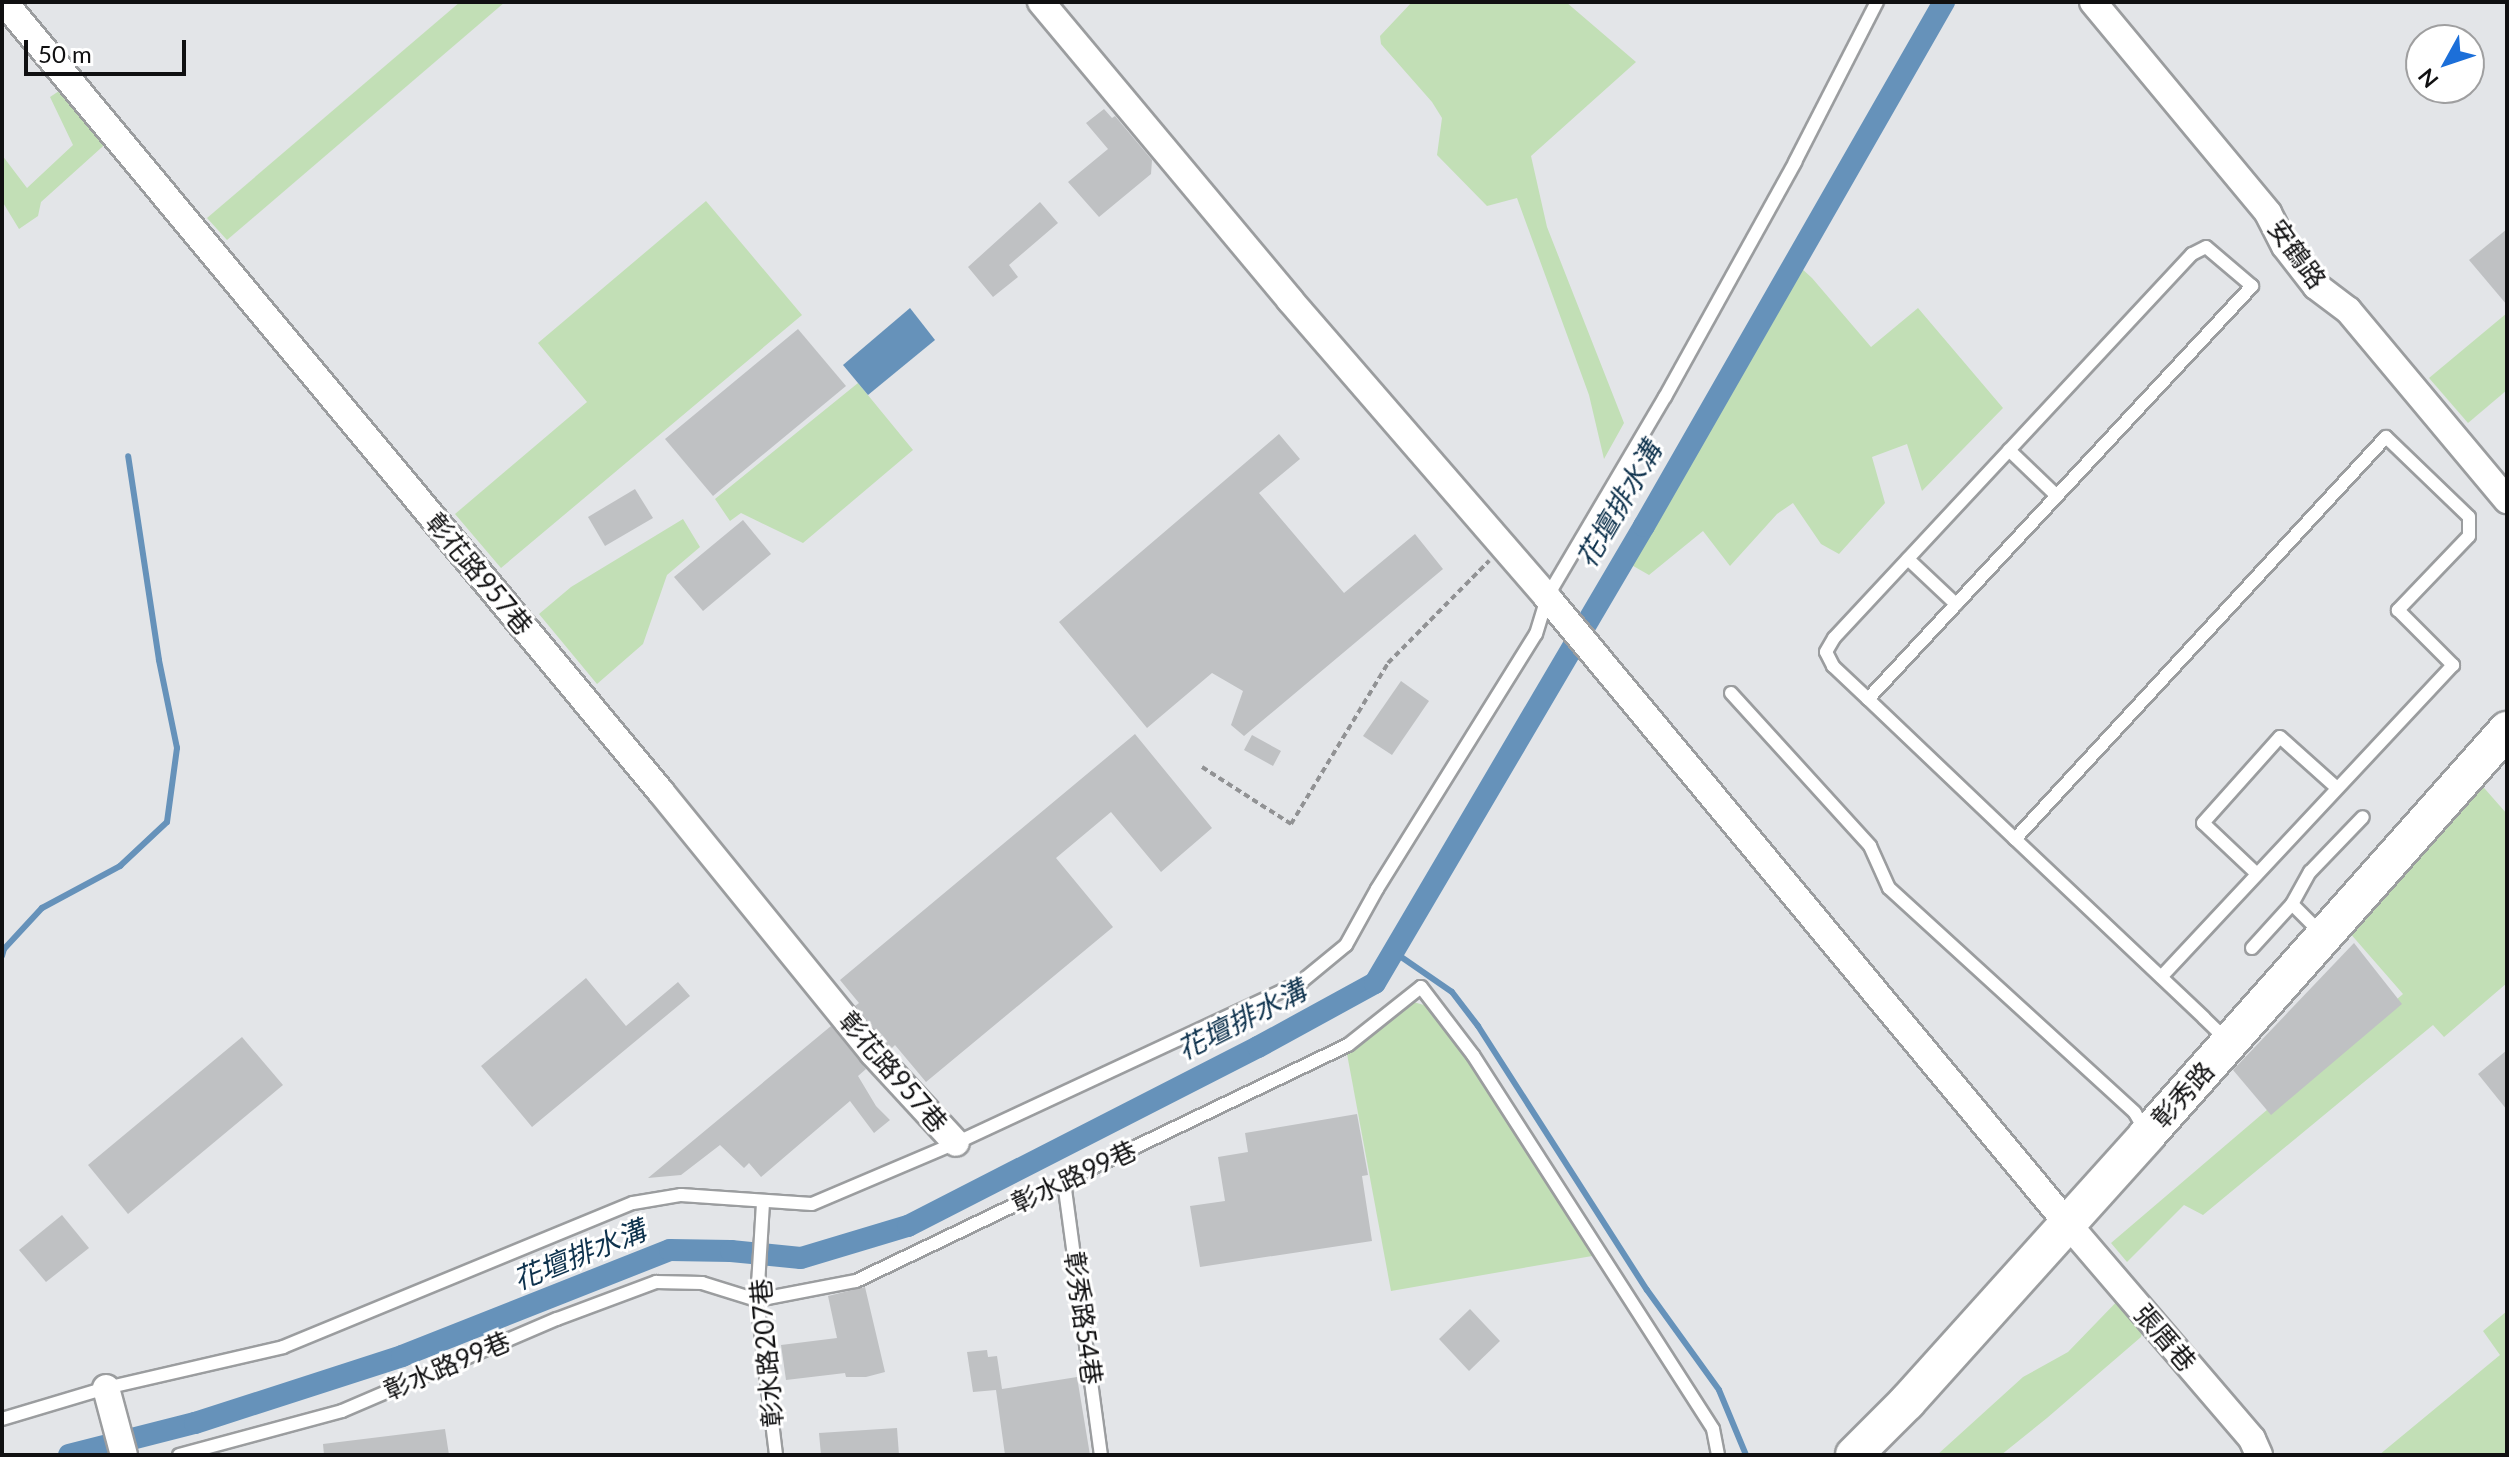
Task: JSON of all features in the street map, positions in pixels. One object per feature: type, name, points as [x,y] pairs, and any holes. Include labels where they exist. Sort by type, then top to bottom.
[{"type":"street","name":"彰花路957巷","points":[[4,2],[651,780],[873,1053],[956,1143]]},
{"type":"street","name":"張厝巷","points":[[1041,2],[1290,300],[1547,597],[2067,1223],[2252,1439],[2259,1455]]},
{"type":"street","name":"安鶴路","points":[[2093,2],[2268,213],[2285,246],[2316,286],[2348,310],[2507,500]]},
{"type":"street","name":"彰秀路","points":[[1854,1455],[1907,1402],[2507,730]]},
{"type":"street","points":[[107,1393],[124,1455]]},
{"type":"lane","points":[[2,1419],[283,1347],[633,1203],[681,1195],[812,1204],[956,1143],[1301,982],[1346,945],[1377,889],[1536,634],[1547,597],[1711,314],[1795,162],[1877,2]]},
{"type":"lane","points":[[1868,699],[2252,286],[2206,247],[2192,254],[1834,638],[1826,652],[1833,666],[2229,1042]]},
{"type":"lane","points":[[2015,839],[2386,437],[2469,517],[2469,536],[2398,610],[2453,665],[2161,977]]},
{"type":"lane","points":[[2009,450],[2057,496]]},
{"type":"lane","points":[[1908,559],[1956,604]]},
{"type":"lane","points":[[1731,693],[1870,846],[1889,888],[2135,1113],[2147,1135]]},
{"type":"lane","points":[[2257,874],[2203,823],[2280,737],[2337,788]]},
{"type":"lane","points":[[2252,948],[2292,904],[2310,872],[2363,817]]},
{"type":"lane","points":[[2292,904],[2324,937]]},
{"type":"lane","name":"彰水路99巷","points":[[179,1455],[342,1411],[557,1319],[656,1282],[702,1283],[757,1300],[856,1281],[1348,1045],[1421,987],[1473,1055],[1713,1429],[1718,1455]]},
{"type":"lane","name":"彰秀路54巷","points":[[1064,1182],[1101,1455]]},
{"type":"lane","name":"彰水路207巷","points":[[763,1203],[757,1300],[776,1455]]},
{"type":"path","points":[[1202,767],[1291,824],[1388,663],[1504,546]]},
{"type":"green space","points":[[460,2],[505,2],[227,240],[207,218]]},
{"type":"green space","points":[[1412,2],[1566,2],[1636,62],[1531,156],[1547,227],[1624,423],[1604,459],[1589,395],[1517,198],[1487,206],[1437,155],[1442,118],[1432,102],[1381,44],[1380,36]]},
{"type":"green space","points":[[65,87],[111,139],[41,202],[38,216],[19,229],[2,201],[2,155],[27,188],[73,145],[50,97]]},
{"type":"green space","points":[[706,201],[802,315],[501,568],[455,514],[587,402],[538,343]]},
{"type":"green space","points":[[1788,256],[1812,278],[1871,347],[1918,308],[2003,408],[1922,491],[1907,444],[1872,457],[1885,503],[1839,554],[1821,544],[1793,503],[1777,514],[1730,566],[1703,531],[1649,575],[1621,559]]},
{"type":"green space","points":[[2507,313],[2507,390],[2468,423],[2429,378]]},
{"type":"green space","points":[[858,383],[913,450],[803,543],[741,513],[730,521],[715,499]]},
{"type":"green space","points":[[683,519],[700,547],[667,575],[643,644],[597,684],[539,614],[571,587]]},
{"type":"green space","points":[[2478,781],[2507,814],[2507,983],[2444,1037],[2433,1025],[2203,1215],[2184,1205],[2127,1262],[2111,1243],[2403,994],[2342,924]]},
{"type":"green space","points":[[1410,1001],[1431,1007],[1598,1255],[1391,1291],[1345,1043]]},
{"type":"green space","points":[[2126,1292],[2146,1317],[2141,1337],[2001,1455],[1937,1455],[2023,1377],[2068,1352]]},
{"type":"green space","points":[[2507,1311],[2507,1455],[2379,1455],[2500,1355],[2483,1331]]},
{"type":"water","points":[[910,308],[935,340],[868,395],[843,365]]},
{"type":"building","points":[[1104,109],[1112,118],[1115,116],[1152,160],[1151,174],[1099,217],[1068,182],[1108,149],[1086,123]]},
{"type":"building","points":[[1040,202],[1058,223],[1009,265],[1018,277],[993,297],[968,267]]},
{"type":"building","points":[[2507,229],[2507,305],[2469,260]]},
{"type":"building","points":[[798,329],[846,386],[713,496],[665,439]]},
{"type":"building","points":[[1279,434],[1300,459],[1259,493],[1344,593],[1415,534],[1443,569],[1244,736],[1231,725],[1243,691],[1212,673],[1147,728],[1059,622]]},
{"type":"building","points":[[635,489],[653,518],[605,546],[588,517]]},
{"type":"building","points":[[743,520],[771,554],[703,611],[674,577]]},
{"type":"building","points":[[1401,681],[1429,701],[1392,755],[1363,736]]},
{"type":"building","points":[[1135,734],[1212,828],[1161,872],[1111,812],[1056,858],[1113,927],[926,1082],[895,1045],[891,1049],[885,1043],[855,1006],[859,1003],[840,980]]},
{"type":"building","points":[[1252,735],[1281,751],[1273,766],[1244,750]]},
{"type":"building","points":[[2354,943],[2402,1004],[2271,1115],[2233,1070]]},
{"type":"building","points":[[586,978],[626,1026],[678,982],[690,996],[532,1127],[481,1066]]},
{"type":"building","points":[[831,1026],[866,1069],[858,1076],[876,1106],[890,1120],[874,1133],[850,1101],[761,1177],[749,1163],[744,1168],[720,1145],[681,1175],[648,1178]]},
{"type":"building","points":[[242,1037],[283,1085],[128,1214],[88,1165]]},
{"type":"building","points":[[2507,1050],[2507,1110],[2478,1074]]},
{"type":"building","points":[[1357,1114],[1368,1175],[1362,1176],[1372,1241],[1200,1267],[1190,1206],[1225,1201],[1218,1157],[1248,1152],[1245,1133]]},
{"type":"building","points":[[62,1215],[89,1248],[46,1282],[19,1250]]},
{"type":"building","points":[[865,1287],[885,1372],[866,1377],[846,1377],[845,1373],[786,1380],[781,1345],[837,1338],[828,1296]]},
{"type":"building","points":[[1470,1309],[1500,1341],[1469,1371],[1439,1339]]},
{"type":"building","points":[[987,1350],[988,1357],[997,1356],[1002,1389],[1077,1377],[1090,1455],[1005,1455],[996,1390],[973,1392],[967,1352]]},
{"type":"building","points":[[897,1428],[899,1455],[821,1455],[819,1433]]},
{"type":"building","points":[[445,1429],[449,1455],[324,1455],[323,1444]]},
{"type":"waterway","name":"花壇排水溝","points":[[69,1455],[195,1423],[402,1356],[670,1250],[731,1251],[801,1258],[908,1226],[1258,1047],[1375,983],[1644,526],[1944,2]]},
{"type":"waterway","points":[[2,956],[4,949],[42,908],[120,866],[167,822],[177,748],[159,660],[128,456]]},
{"type":"waterway","points":[[1394,952],[1452,992],[1478,1026],[1647,1290],[1719,1390],[1746,1455]]}]
